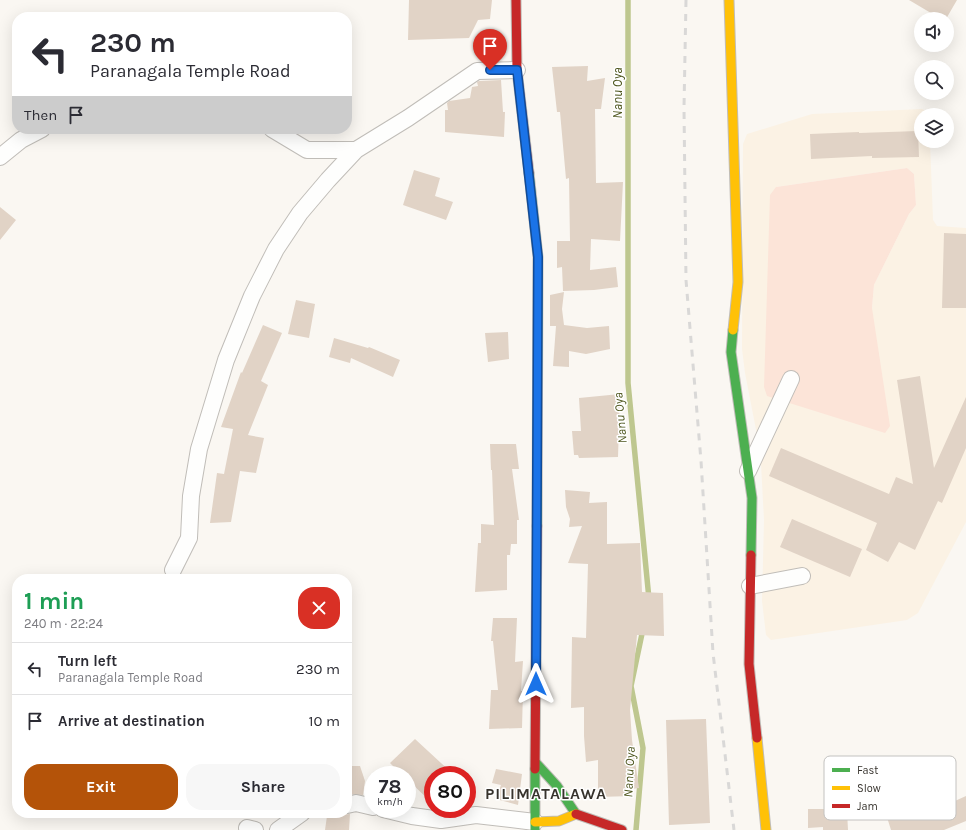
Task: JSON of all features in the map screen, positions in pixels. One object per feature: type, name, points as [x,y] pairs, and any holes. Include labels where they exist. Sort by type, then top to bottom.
[{"type":"main road","points":[[516,0],[517,70],[538,257],[535,826],[559,821],[576,814]]},
{"type":"main road","points":[[729,0],[738,282],[731,352],[752,498],[749,664],[766,830]]},
{"type":"main road","points":[[536,763],[556,786],[576,814],[622,830]]},
{"type":"street","points":[[173,570],[189,538],[192,496],[199,449],[226,360],[252,296],[276,249],[300,214],[328,180],[356,150],[408,118],[477,71],[517,70]]},
{"type":"street","points":[[0,157],[21,140],[32,134]]},
{"type":"street","points":[[280,134],[307,150],[356,150]]},
{"type":"street","points":[[748,471],[791,379]]},
{"type":"street","points":[[750,586],[802,576]]},
{"type":"street","points":[[352,804],[356,803],[364,805]]},
{"type":"street","points":[[416,817],[441,820],[476,815],[535,826]]},
{"type":"street","points":[[278,830],[295,818]]},
{"type":"shaded area","points":[[914,109],[914,148],[930,148],[933,220],[937,226],[966,228],[966,522],[918,613],[907,620],[771,640],[766,635],[762,601],[764,520],[761,464],[742,349],[743,144],[747,134],[812,114]],"holes":[[[907,168],[914,174],[916,205],[909,214],[874,285],[872,308],[776,187]]]},
{"type":"shaded area","points":[[907,168],[914,174],[916,205],[909,214],[874,285],[872,308],[890,426],[885,433],[767,396],[764,387],[770,195],[776,187]]},
{"type":"building","points":[[409,0],[492,0],[490,19],[478,20],[469,38],[408,40]]},
{"type":"building","points":[[909,0],[957,0],[950,12],[929,12]]},
{"type":"building","points":[[588,66],[587,81],[605,78],[601,109],[595,109],[596,183],[623,182],[620,241],[591,239],[590,270],[616,267],[618,287],[594,290],[563,291],[562,267],[557,268],[557,241],[570,241],[569,178],[566,179],[560,112],[557,112],[552,67]]},
{"type":"building","points":[[501,80],[503,112],[505,112],[504,137],[445,132],[445,110],[448,110],[447,103],[449,101],[470,98],[472,87],[478,86],[477,82],[479,81]]},
{"type":"building","points":[[914,131],[914,148],[919,148],[919,157],[872,158],[872,156],[811,159],[810,134]]},
{"type":"building","points":[[414,170],[440,178],[435,196],[453,202],[446,220],[403,205]]},
{"type":"building","points":[[0,207],[16,220],[0,240]]},
{"type":"building","points":[[944,233],[966,234],[966,308],[942,308]]},
{"type":"building","points":[[564,292],[562,309],[564,325],[587,328],[609,326],[610,349],[586,354],[569,351],[569,367],[553,366],[556,326],[550,326],[550,295]]},
{"type":"building","points":[[296,300],[315,304],[309,338],[288,334]]},
{"type":"building","points":[[263,325],[282,333],[261,381],[268,385],[248,435],[264,438],[256,473],[240,471],[231,522],[210,523],[217,473],[224,474],[233,429],[221,427],[241,372],[242,373]]},
{"type":"building","points":[[508,332],[509,359],[488,362],[485,333]]},
{"type":"building","points":[[334,338],[368,348],[369,347],[400,360],[393,377],[351,358],[350,363],[329,357]]},
{"type":"building","points":[[920,376],[934,468],[966,397],[966,448],[942,503],[938,501],[915,550],[899,542],[888,562],[866,550],[877,523],[769,476],[781,448],[889,494],[896,477],[913,484],[897,380]]},
{"type":"building","points":[[620,394],[618,457],[579,458],[578,455],[574,455],[572,431],[581,431],[579,398]]},
{"type":"building","points":[[490,444],[516,444],[519,469],[512,469],[519,520],[517,520],[517,544],[511,544],[510,555],[507,555],[507,590],[475,592],[478,543],[481,543],[481,524],[494,525]]},
{"type":"building","points":[[565,490],[590,492],[589,503],[607,502],[607,544],[640,543],[642,592],[663,593],[664,636],[637,635],[630,710],[632,740],[639,788],[631,789],[632,796],[598,797],[598,760],[586,762],[584,707],[571,708],[572,637],[586,638],[588,564],[568,563],[582,526],[569,527],[570,519],[566,507]]},
{"type":"building","points":[[792,519],[862,549],[850,577],[780,547]]},
{"type":"building","points":[[493,618],[517,618],[515,662],[523,661],[521,691],[523,691],[522,728],[489,729],[491,690],[498,690],[493,641],[491,641]]},
{"type":"building","points":[[706,719],[710,823],[669,825],[666,720]]},
{"type":"building","points":[[415,739],[444,766],[424,766],[424,795],[416,788],[416,766],[393,766],[390,763]]},
{"type":"building","points":[[352,766],[360,766],[364,778],[363,795],[352,794]]},
{"type":"building","points":[[496,769],[522,774],[518,805],[496,799],[501,785],[492,783]]},
{"type":"building","points":[[966,796],[966,821],[944,830],[891,830],[888,820],[956,820],[956,800]]},
{"type":"building","points":[[808,809],[824,809],[824,820],[847,820],[848,830],[823,830],[823,827],[808,828]]},
{"type":"building","points":[[327,818],[350,818],[349,830],[325,830]]},
{"type":"waterway","name":"Nanu Oya","points":[[628,0],[628,383],[649,599]]},
{"type":"waterway","name":"Nanu Oya","points":[[636,830],[643,748],[631,686],[643,629]]},
{"type":"railway","points":[[686,0],[684,108],[686,280],[701,461],[713,653],[734,830]]},
{"type":"traffic: fast","points":[[529,173],[538,257],[537,526]]},
{"type":"traffic: fast","points":[[733,330],[731,352],[752,498],[751,555]]},
{"type":"traffic: fast","points":[[536,763],[557,786],[576,814]]},
{"type":"traffic: fast","points":[[535,769],[535,830]]},
{"type":"traffic: slow","points":[[729,0],[738,282],[733,330]]},
{"type":"traffic: slow","points":[[757,738],[766,830]]},
{"type":"traffic: slow","points":[[535,822],[559,821],[576,814]]},
{"type":"traffic: jam","points":[[516,0],[517,70],[529,173]]},
{"type":"traffic: jam","points":[[535,769],[537,526]]},
{"type":"traffic: jam","points":[[751,555],[749,664],[757,738]]},
{"type":"traffic: jam","points":[[576,814],[622,830]]},
{"type":"district","name":"PILIMATALAWA","points":[[546,793]]},
{"type":"route","points":[[490,70],[517,70],[538,257],[536,684]]}]
